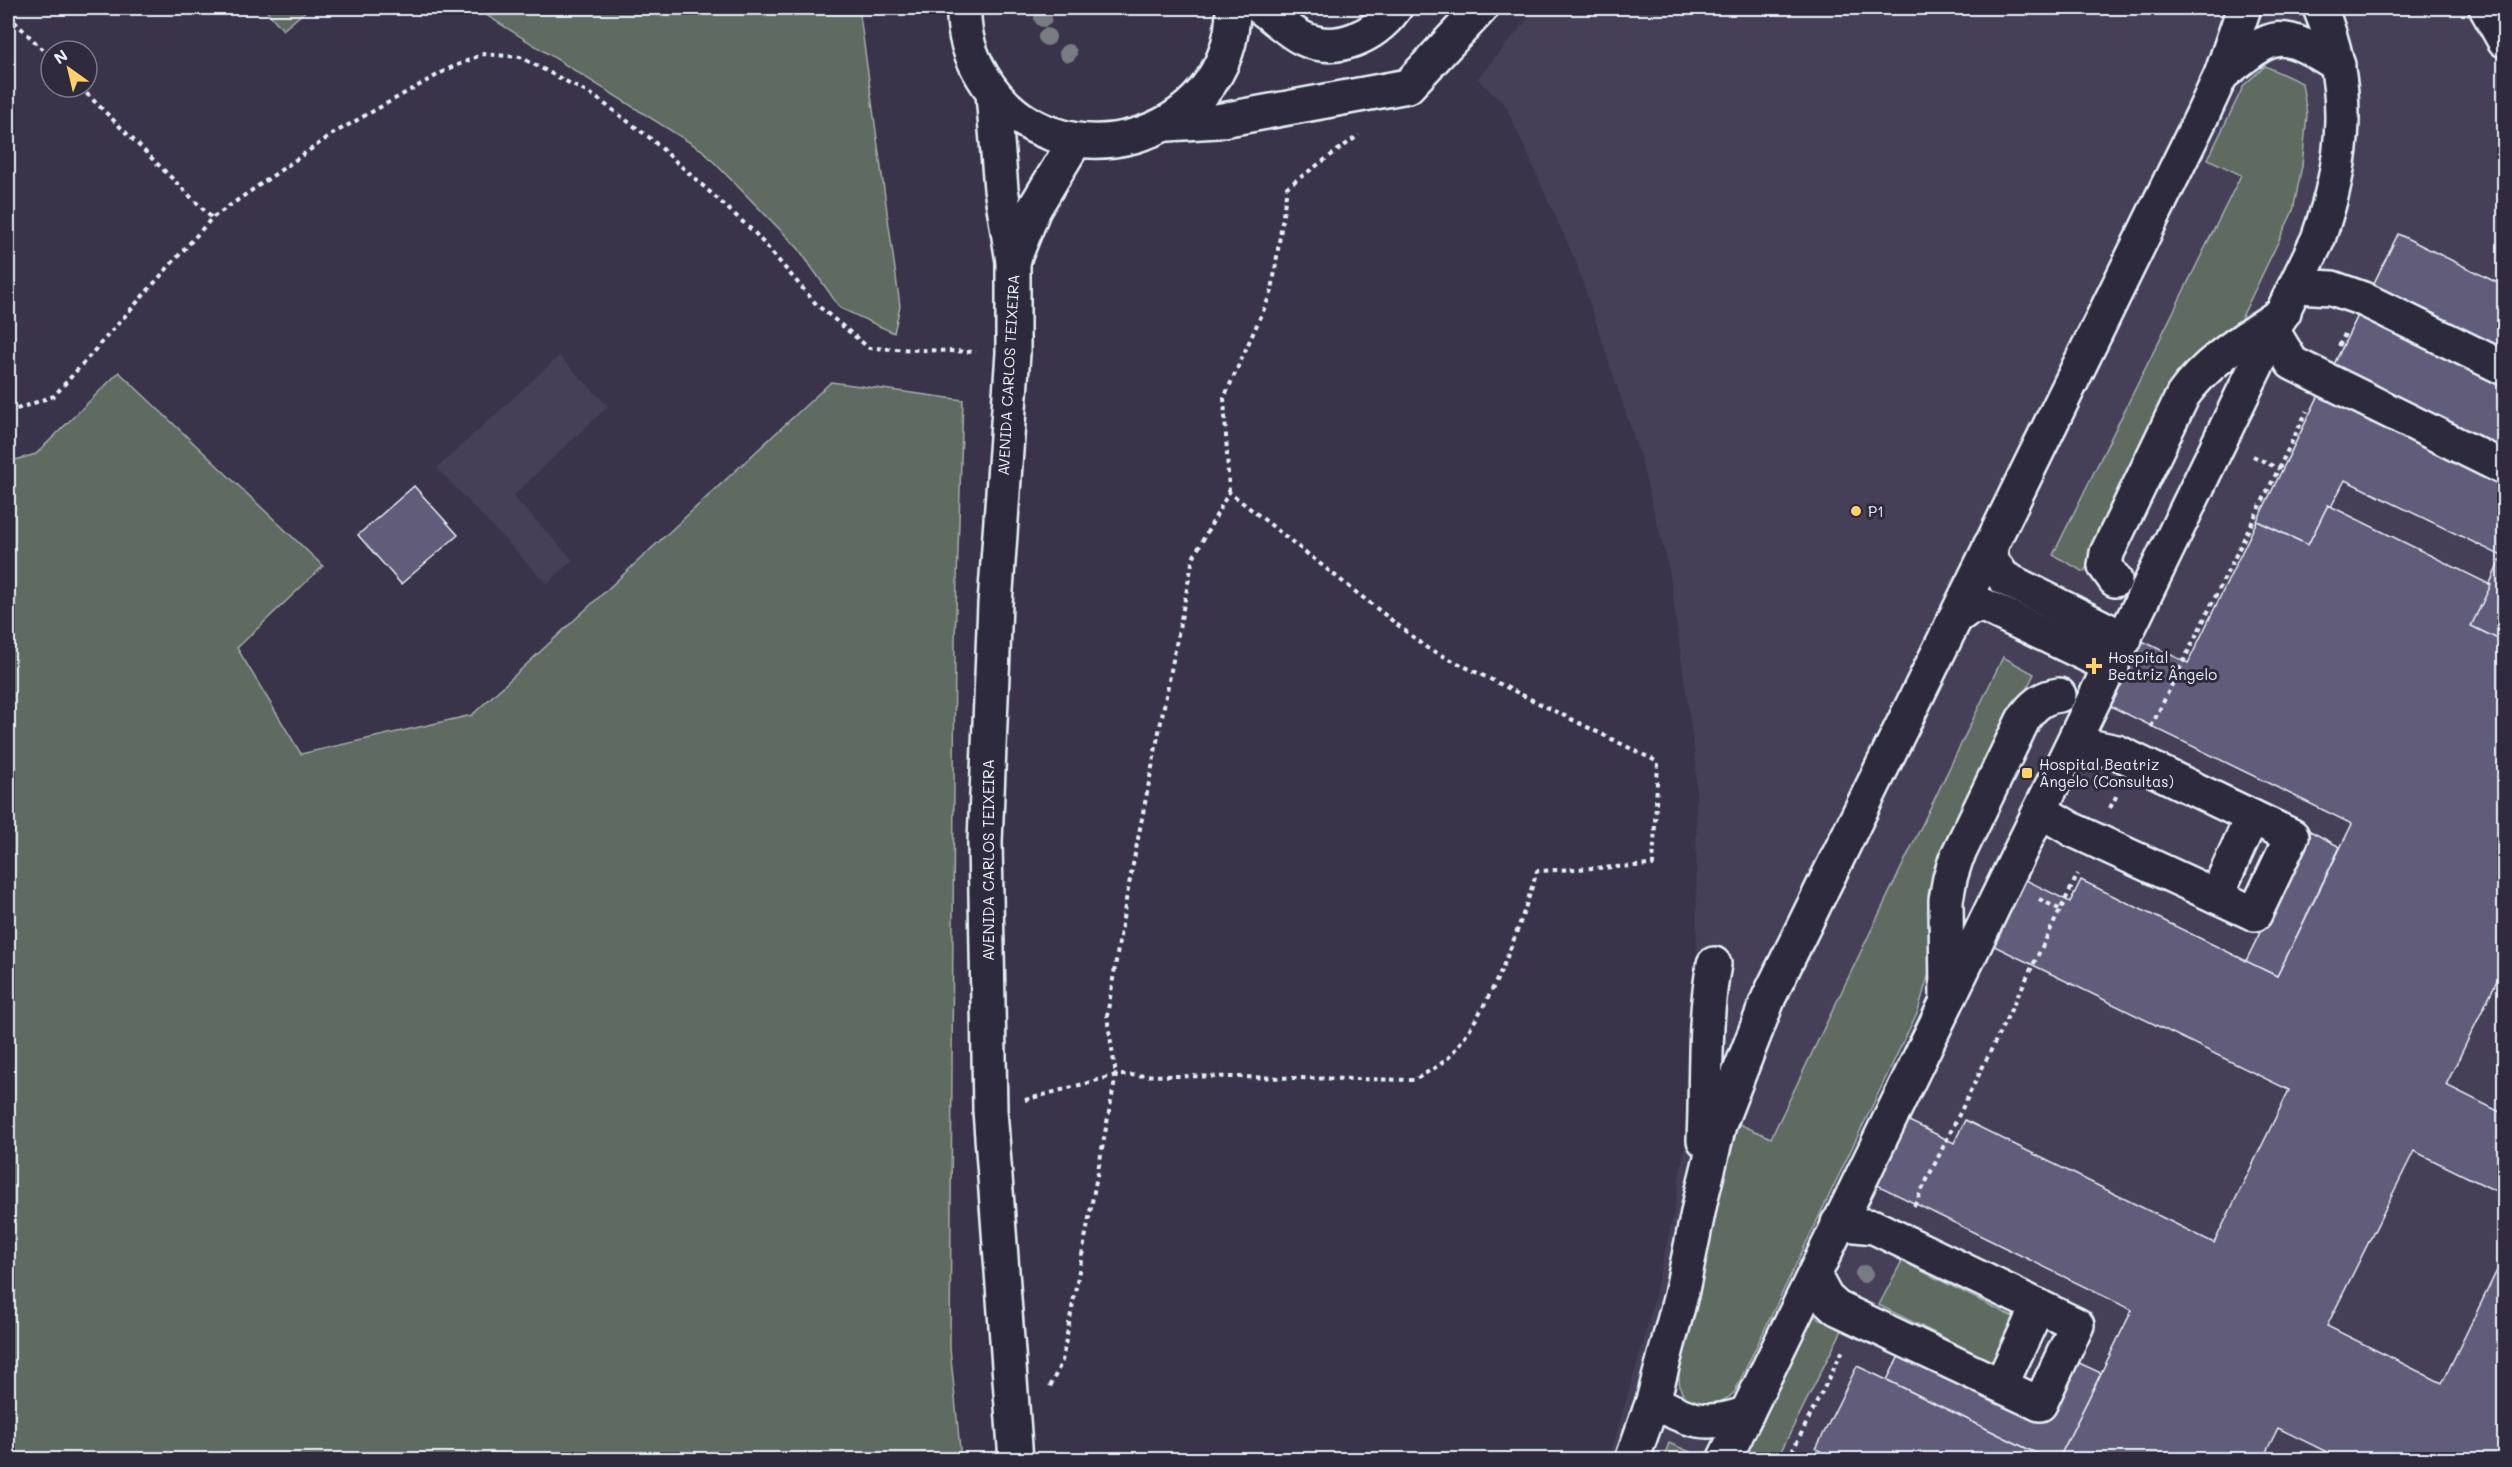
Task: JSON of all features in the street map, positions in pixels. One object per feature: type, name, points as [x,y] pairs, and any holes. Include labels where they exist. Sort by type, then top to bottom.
[{"type":"main road","points":[[964,8],[963,24],[973,61],[993,94],[1017,116],[1044,132],[1075,141],[1123,140],[1168,124],[1217,121],[1408,86],[1481,8]]},
{"type":"main road","points":[[1168,124],[1199,98],[1221,65],[1233,27],[1233,8]]},
{"type":"main road","points":[[1261,8],[1303,38],[1329,45],[1353,41],[1383,25],[1395,8]]},
{"type":"main road","points":[[1632,1460],[1653,1401],[1681,1295],[1719,1125],[1769,997],[2221,75],[2244,8]]},
{"type":"main road","points":[[1724,1460],[2286,310],[2333,195],[2342,142],[2338,65],[2331,33],[2320,8]]},
{"type":"main road","points":[[2486,8],[2505,40]]},
{"type":"main road","points":[[2221,75],[2259,45],[2280,38],[2302,43],[2338,65]]},
{"type":"main road","name":"AVENIDA CARLOS TEIXEIRA","points":[[993,94],[1001,189],[1013,261],[1013,353],[994,604],[986,842],[990,1110],[1016,1460]]},
{"type":"main road","name":"AVENIDA CARLOS TEIXEIRA","points":[[1013,261],[1034,209],[1075,141]]},
{"type":"main road","points":[[2115,580],[2105,566],[2107,553],[2183,396],[2194,380],[2217,358],[2286,310],[2332,288],[2363,298],[2505,368]]},
{"type":"main road","points":[[2286,310],[2292,363],[2505,468]]},
{"type":"main road","points":[[1990,546],[1992,562],[2004,578],[2118,653]]},
{"type":"main road","points":[[1955,618],[1969,608],[1983,605],[2118,653]]},
{"type":"main road","points":[[1947,1004],[1946,900],[1956,859],[2023,720],[2031,708],[2041,700],[2059,695]]},
{"type":"main road","points":[[2041,811],[2073,830],[2254,914],[2292,836],[2117,752],[2074,743]]},
{"type":"main road","points":[[2216,896],[2252,817]]},
{"type":"main road","points":[[1701,1198],[1707,1069],[1706,1004],[1714,964]]},
{"type":"main road","points":[[1814,1276],[1826,1298],[1837,1308],[2040,1404],[2077,1325],[1874,1227],[1838,1223]]},
{"type":"main road","points":[[2001,1385],[2038,1306]]},
{"type":"main road","points":[[1653,1401],[1686,1417],[1707,1423],[1724,1421],[1747,1413]]},
{"type":"path","points":[[8,15],[39,46]]},
{"type":"path","points":[[8,412],[54,396],[212,218],[334,133],[448,69],[483,54],[520,57],[594,96],[650,138],[754,232],[817,305],[869,348],[1013,353]]},
{"type":"path","points":[[92,99],[212,218]]},
{"type":"path","points":[[1048,1390],[1062,1361],[1116,1075],[1107,1016],[1126,900],[1193,558],[1229,492],[1224,398],[1272,291],[1287,187],[1361,133]]},
{"type":"path","points":[[2335,354],[2349,327]]},
{"type":"path","points":[[2148,732],[2309,407]]},
{"type":"path","points":[[2248,454],[2279,469]]},
{"type":"path","points":[[990,1110],[1116,1075],[1415,1080],[1447,1059],[1488,999],[1522,919],[1537,871],[1653,865],[1658,762],[1427,648],[1229,492]]},
{"type":"path","points":[[2108,813],[2122,785]]},
{"type":"path","points":[[1911,1211],[2082,867]]},
{"type":"path","points":[[1788,1460],[1845,1346]]},
{"type":"shaded area","name":"Hospital Beatriz Ângelo","points":[[1537,8],[2504,8],[2504,1459],[1609,1459],[1645,1337],[1674,1212],[1694,1085],[1697,993],[1696,764],[1669,569],[1639,453],[1576,262],[1506,106],[1477,79]]},
{"type":"shaded area","points":[[559,356],[608,406],[513,496],[573,560],[547,584],[437,468]]},
{"type":"green space","points":[[264,8],[309,8],[283,30]]},
{"type":"green space","points":[[475,8],[859,8],[900,306],[894,333],[840,308],[798,248],[702,150]]},
{"type":"green space","points":[[2265,66],[2302,83],[2307,114],[2302,166],[2293,211],[2237,327],[2172,390],[2084,572],[2053,555],[2241,175],[2208,159],[2244,85]]},
{"type":"green space","points":[[119,372],[323,566],[237,648],[301,754],[472,715],[831,382],[963,400],[955,640],[950,1348],[961,1459],[8,1459],[8,462],[36,454]]},
{"type":"green space","points":[[2003,657],[2034,674],[1944,853],[1931,966],[1918,1011],[1734,1393],[1721,1402],[1705,1406],[1691,1403],[1681,1390],[1679,1372],[1695,1314],[1730,1120],[1771,1138]]},
{"type":"green space","points":[[1902,1261],[2019,1320],[1996,1364],[1879,1305]]},
{"type":"green space","points":[[1814,1316],[1842,1330],[1777,1459],[1752,1459],[1744,1455]]},
{"type":"green space","points":[[1669,1443],[1702,1457],[1701,1459],[1663,1459]]},
{"type":"building","points":[[2398,234],[2504,286],[2504,642],[2471,626],[2502,556],[2345,480],[2331,507],[2328,505],[2308,545],[2257,521]]},
{"type":"building","points":[[414,486],[458,535],[401,584],[358,535]]},
{"type":"building","points":[[2328,505],[2491,585],[2471,626],[2504,642],[2504,966],[2446,1085],[2504,1114],[2504,1195],[2414,1151],[2327,1326],[2442,1383],[2504,1256],[2504,1460],[2343,1460],[2278,1428],[2262,1460],[2058,1460],[2132,1310],[1869,1181],[1901,1117],[1954,1143],[1965,1120],[2214,1243],[2289,1090],[1986,942],[2018,876],[2070,902],[2081,880],[2277,976],[2352,824],[2104,703],[2136,638],[2188,663],[2257,521],[2308,545]]},
{"type":"building","points":[[2310,831],[2340,847],[2277,976],[2246,961]]},
{"type":"building","points":[[1905,1344],[2038,1409],[2064,1356],[2101,1373],[2058,1460],[2050,1460],[1887,1380]]},
{"type":"building","points":[[1857,1366],[2050,1460],[1838,1460],[1816,1449]]},
{"type":"place","name":"P1","points":[[1856,511]]},
{"type":"place","name":"Hospital Beatriz Ângelo","points":[[2094,666]]},
{"type":"place","name":"Hospital Beatriz Ângelo (Consultas)","points":[[2027,773]]}]
